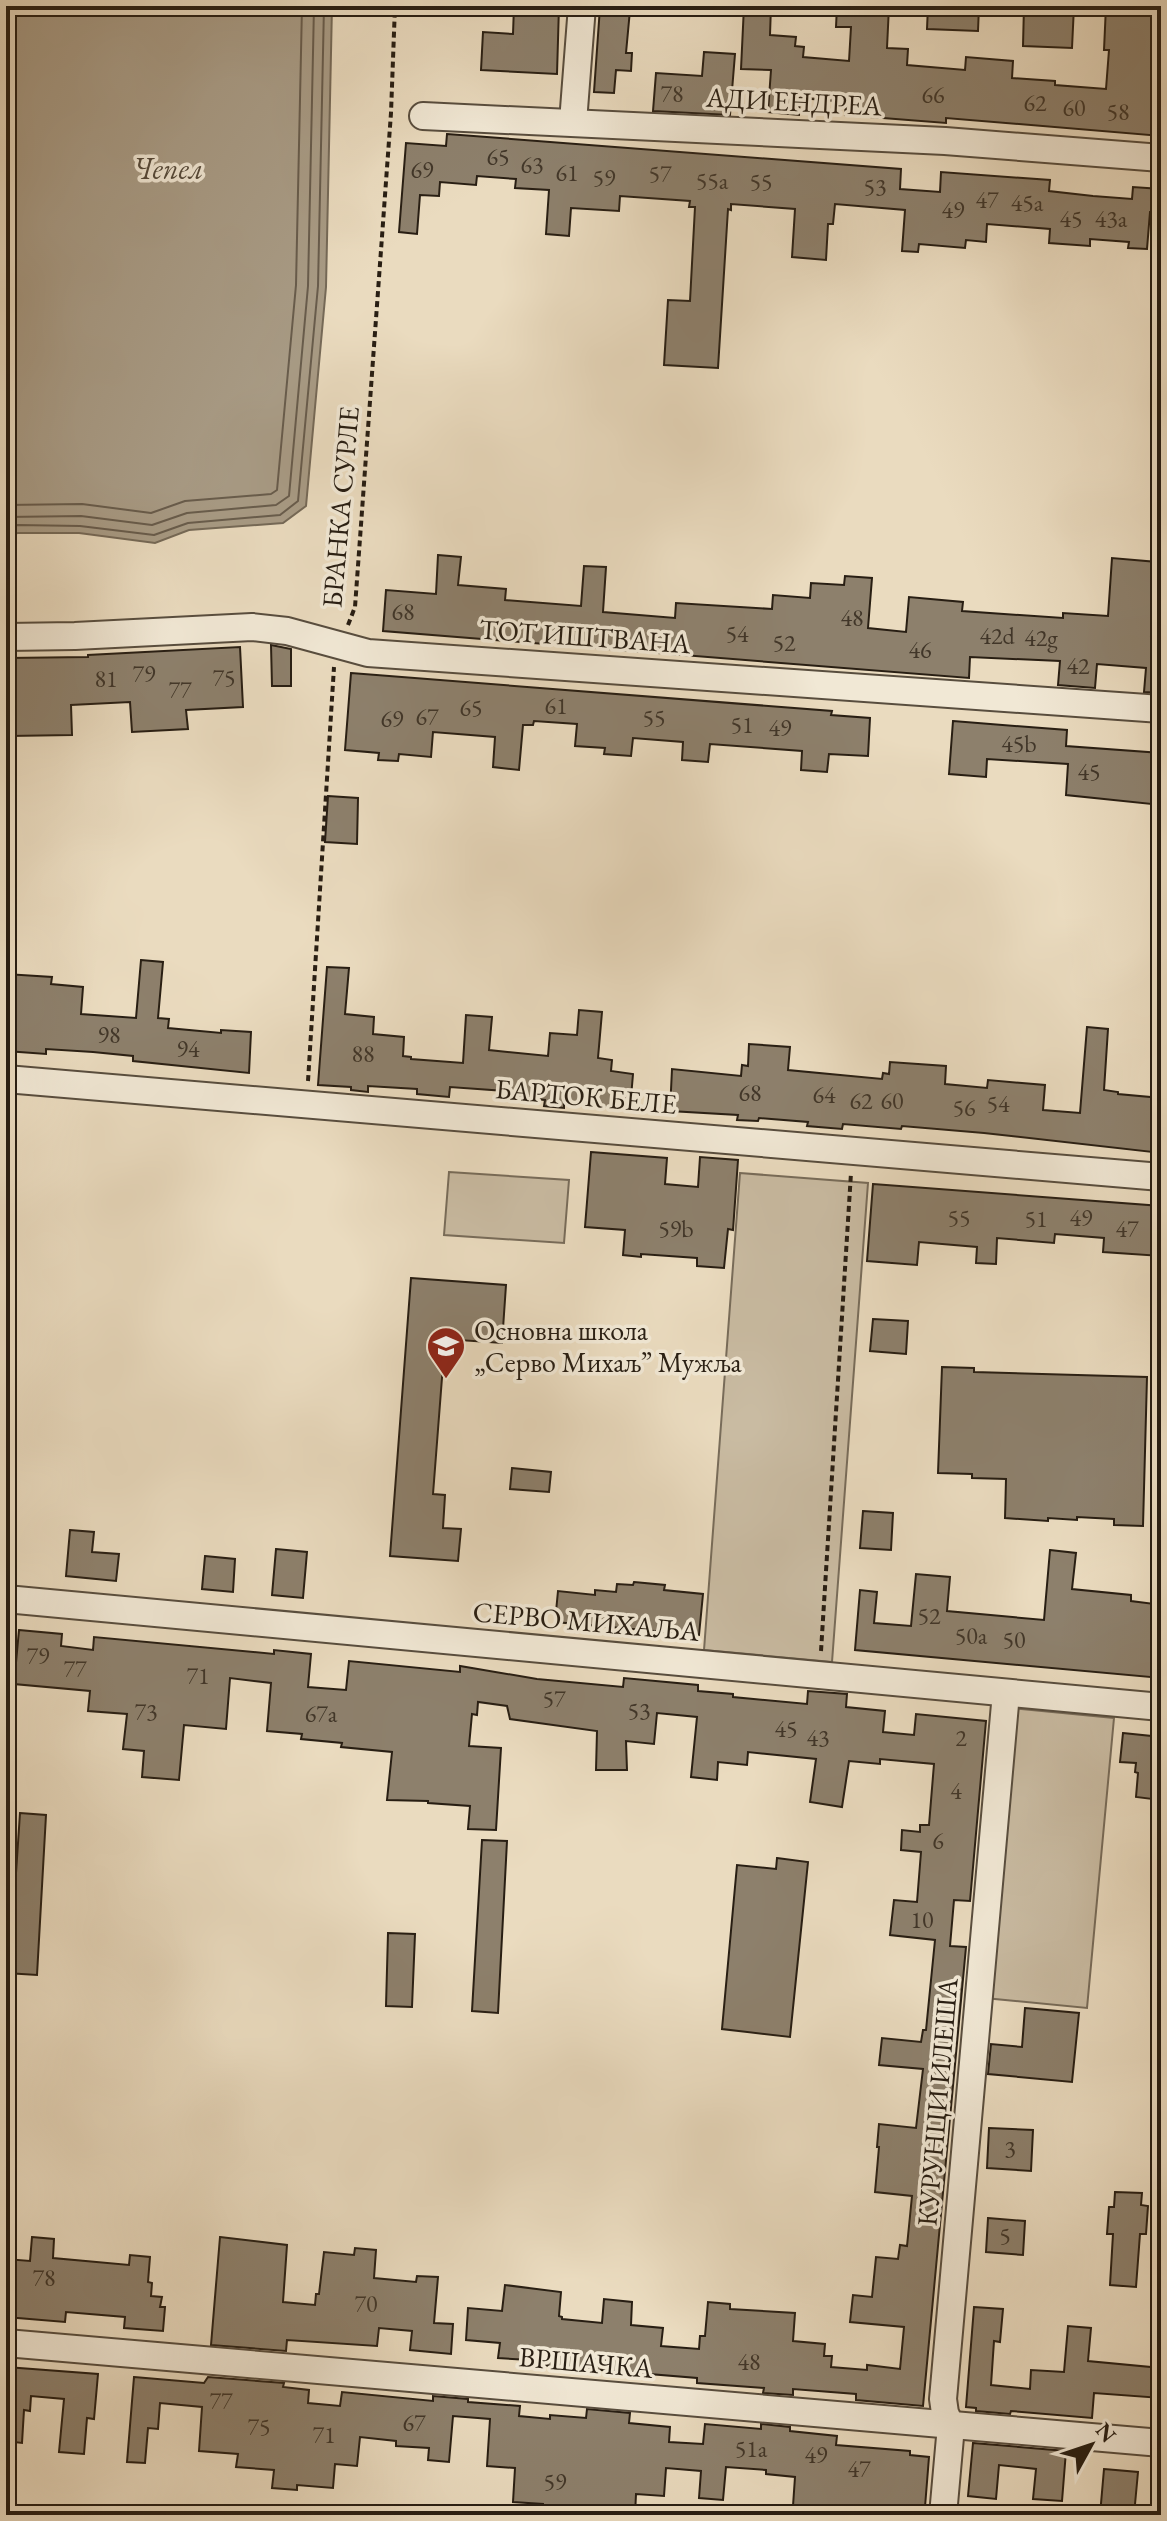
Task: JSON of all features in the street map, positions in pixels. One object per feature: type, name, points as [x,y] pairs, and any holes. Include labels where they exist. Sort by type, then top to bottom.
[{"type":"street","points":[[573,122],[582,6]]},
{"type":"street","name":"АДИ ЕНДРЕА","points":[[423,116],[945,141],[1161,158]]},
{"type":"street","name":"ТОТ ИШТВАНА","points":[[6,637],[252,627],[287,631],[368,653],[1161,709]]},
{"type":"street","name":"БАРТОК БЕЛЕ","points":[[6,1079],[1161,1177]]},
{"type":"street","name":"СЕРВО МИХАЉА","points":[[6,1599],[1161,1707]]},
{"type":"street","name":"КУРУНЦИ ИЛЕША","points":[[943,2515],[951,2426],[943,2399],[1006,1693]]},
{"type":"street","name":"ВРШАЧКА","points":[[6,2343],[1161,2443]]},
{"type":"path","name":"БРАНКА СУРЛЕ","points":[[307,1104],[335,658],[355,607],[391,113],[395,6]]},
{"type":"path","points":[[819,1675],[852,1151]]},
{"type":"shaded area","points":[[449,1172],[569,1180],[564,1243],[444,1235]]},
{"type":"shaded area","points":[[740,1173],[868,1183],[832,1662],[704,1650]]},
{"type":"shaded area","points":[[1012,1708],[1114,1718],[1087,2008],[985,1998]]},
{"type":"water","name":"Чепел","points":[[6,6],[332,6],[326,287],[306,506],[283,523],[189,530],[155,543],[79,533],[6,535]]},
{"type":"building","points":[[514,6],[559,6],[557,74],[481,70],[483,32],[513,34]]},
{"type":"building","points":[[744,6],[771,6],[770,35],[796,37],[795,46],[804,47],[803,57],[849,61],[851,27],[836,27],[837,6],[889,6],[887,48],[908,49],[907,65],[965,70],[966,57],[1013,61],[1012,78],[1106,89],[1109,50],[1104,50],[1106,6],[1156,6],[1154,61],[1161,62],[1161,136],[946,118],[946,123],[845,115],[846,102],[800,98],[799,115],[768,112],[771,70],[741,69]]},
{"type":"building","points":[[928,6],[979,6],[978,31],[927,29]]},
{"type":"building","points":[[1024,6],[1074,6],[1072,48],[1023,46]]},
{"type":"building","points":[[600,7],[630,10],[626,53],[632,53],[631,71],[616,70],[614,93],[594,92]]},
{"type":"building","points":[[704,52],[735,54],[730,115],[653,111],[656,73],[702,76]]},
{"type":"building","points":[[447,134],[901,169],[900,189],[940,192],[941,172],[1050,180],[1049,191],[1093,196],[1132,199],[1133,187],[1161,189],[1161,213],[1150,212],[1147,249],[1128,248],[1129,242],[1090,239],[1090,246],[1049,243],[1050,229],[987,224],[986,242],[966,240],[965,248],[919,244],[918,252],[902,251],[905,210],[835,204],[833,224],[828,224],[826,260],[792,257],[795,209],[731,204],[731,210],[728,209],[718,368],[664,365],[668,300],[690,301],[695,207],[689,207],[690,201],[620,196],[619,211],[571,208],[569,236],[546,234],[549,190],[515,188],[516,179],[477,176],[476,185],[440,182],[439,196],[420,195],[417,234],[399,232],[406,143],[446,146]]},
{"type":"building","points":[[438,555],[461,557],[458,585],[506,589],[505,600],[581,606],[584,566],[606,567],[603,612],[675,618],[676,603],[772,609],[773,595],[810,598],[811,583],[844,585],[845,576],[872,578],[868,628],[906,632],[909,597],[963,602],[962,611],[1063,618],[1063,613],[1108,616],[1112,558],[1157,562],[1151,636],[1161,637],[1161,693],[1144,692],[1146,668],[1097,664],[1095,688],[1058,685],[1060,661],[970,657],[969,678],[383,631],[386,590],[436,594]]},
{"type":"building","points":[[271,645],[291,649],[291,686],[272,686]]},
{"type":"building","points":[[240,647],[243,707],[186,710],[188,729],[132,732],[130,702],[71,705],[72,735],[9,736],[8,658],[88,657]]},
{"type":"building","points":[[351,673],[832,711],[831,715],[870,718],[868,756],[829,754],[827,772],[801,770],[802,751],[710,744],[708,762],[682,760],[683,742],[633,738],[631,756],[604,754],[605,748],[575,746],[577,724],[534,721],[533,725],[523,725],[519,770],[493,767],[495,737],[433,732],[431,757],[399,754],[398,761],[378,760],[379,753],[345,750]]},
{"type":"building","points":[[953,721],[1067,730],[1066,746],[1161,753],[1161,805],[1066,795],[1068,764],[987,759],[986,777],[949,774]]},
{"type":"building","points":[[328,796],[358,798],[357,844],[325,842]]},
{"type":"building","points":[[141,960],[163,962],[158,1018],[169,1019],[168,1028],[221,1033],[221,1030],[251,1032],[249,1073],[133,1061],[133,1056],[93,1052],[46,1049],[46,1054],[6,1051],[6,974],[52,977],[51,984],[83,987],[81,1014],[136,1018]]},
{"type":"building","points":[[327,967],[349,968],[345,1014],[374,1017],[373,1034],[404,1037],[403,1056],[411,1059],[463,1063],[466,1015],[492,1017],[489,1050],[548,1056],[550,1033],[577,1035],[579,1010],[602,1012],[598,1058],[612,1060],[611,1071],[633,1074],[630,1109],[564,1103],[564,1108],[544,1106],[545,1100],[504,1096],[505,1091],[450,1087],[449,1097],[417,1094],[417,1089],[368,1086],[368,1092],[351,1090],[351,1087],[318,1085]]},
{"type":"building","points":[[1087,1027],[1108,1029],[1104,1090],[1161,1098],[1161,1153],[984,1133],[843,1124],[842,1129],[807,1126],[808,1122],[759,1118],[758,1121],[737,1120],[738,1115],[670,1111],[672,1069],[741,1076],[742,1065],[748,1066],[749,1044],[790,1047],[788,1070],[882,1079],[883,1073],[889,1074],[890,1062],[946,1066],[945,1084],[987,1088],[988,1080],[1045,1085],[1043,1110],[1080,1113]]},
{"type":"building","points":[[591,1152],[667,1158],[665,1184],[698,1187],[700,1157],[738,1160],[733,1230],[728,1229],[724,1268],[697,1266],[697,1258],[623,1255],[625,1230],[585,1227]]},
{"type":"building","points":[[873,1184],[1161,1206],[1161,1256],[1103,1252],[1104,1238],[1055,1234],[1054,1243],[997,1238],[996,1264],[976,1263],[977,1247],[919,1242],[917,1265],[867,1261]]},
{"type":"building","points":[[411,1278],[506,1285],[502,1343],[445,1339],[433,1494],[445,1495],[443,1528],[461,1529],[458,1561],[390,1556]]},
{"type":"building","points":[[873,1319],[908,1321],[906,1354],[870,1351]]},
{"type":"building","points":[[942,1367],[974,1368],[974,1372],[1147,1377],[1143,1526],[1114,1525],[1114,1519],[1077,1517],[1077,1520],[1048,1518],[1048,1521],[1005,1518],[1006,1479],[938,1473]]},
{"type":"building","points":[[512,1468],[551,1472],[549,1492],[510,1489]]},
{"type":"building","points":[[863,1511],[893,1513],[891,1550],[860,1548]]},
{"type":"building","points":[[70,1530],[94,1532],[92,1552],[119,1554],[116,1581],[66,1576]]},
{"type":"building","points":[[276,1549],[307,1552],[303,1598],[272,1595]]},
{"type":"building","points":[[1050,1550],[1076,1553],[1072,1589],[1131,1595],[1131,1601],[1155,1604],[1153,1626],[1161,1627],[1161,1678],[855,1650],[860,1590],[877,1592],[874,1623],[911,1626],[916,1574],[950,1577],[947,1611],[1044,1620]]},
{"type":"building","points":[[205,1556],[235,1559],[233,1592],[202,1589]]},
{"type":"building","points":[[634,1582],[665,1585],[664,1590],[703,1594],[699,1635],[555,1622],[558,1591],[595,1595],[595,1590],[616,1592],[617,1584],[633,1585]]},
{"type":"building","points":[[19,1630],[62,1634],[61,1646],[93,1650],[94,1637],[274,1654],[274,1650],[311,1654],[308,1687],[346,1690],[349,1661],[460,1672],[460,1666],[537,1679],[623,1687],[624,1678],[698,1685],[698,1691],[807,1704],[808,1691],[847,1694],[846,1707],[885,1711],[883,1732],[914,1735],[916,1714],[986,1721],[970,1901],[954,1900],[950,1946],[966,1947],[923,2406],[856,2400],[856,2394],[793,2389],[793,2395],[763,2393],[764,2388],[697,2383],[697,2378],[528,2364],[529,2360],[498,2358],[500,2343],[466,2340],[468,2308],[502,2311],[505,2285],[561,2292],[559,2316],[562,2319],[602,2323],[604,2299],[632,2302],[631,2325],[663,2328],[661,2346],[699,2349],[700,2336],[705,2336],[708,2302],[730,2304],[730,2309],[795,2313],[793,2341],[825,2344],[824,2356],[832,2356],[831,2367],[867,2370],[867,2365],[900,2369],[904,2327],[850,2322],[853,2295],[872,2297],[876,2257],[898,2259],[900,2245],[907,2246],[912,2196],[875,2192],[879,2124],[916,2128],[923,2069],[879,2065],[882,2038],[921,2042],[923,2030],[926,2030],[935,1940],[890,1935],[894,1900],[917,1902],[921,1852],[901,1850],[902,1830],[920,1832],[920,1825],[929,1825],[934,1764],[880,1759],[880,1764],[849,1761],[842,1807],[810,1802],[816,1759],[748,1752],[747,1765],[718,1762],[717,1780],[691,1777],[697,1717],[657,1713],[654,1744],[626,1741],[627,1770],[596,1770],[597,1731],[510,1719],[507,1706],[478,1702],[477,1715],[472,1714],[469,1746],[501,1748],[496,1830],[468,1829],[470,1806],[387,1800],[392,1752],[341,1747],[342,1743],[301,1739],[302,1734],[267,1731],[271,1683],[230,1678],[226,1729],[184,1725],[179,1780],[142,1777],[144,1751],[123,1749],[127,1714],[88,1711],[90,1691],[14,1684]]},
{"type":"building","points":[[1123,1733],[1161,1737],[1161,1784],[1153,1783],[1152,1799],[1136,1797],[1136,1763],[1120,1762]]},
{"type":"building","points":[[20,1813],[46,1815],[37,1975],[6,1973],[6,1947],[11,1948]]},
{"type":"building","points":[[482,1840],[507,1841],[498,2013],[472,2011]]},
{"type":"building","points":[[777,1858],[808,1862],[790,2037],[722,2029],[737,1865],[776,1869]]},
{"type":"building","points":[[388,1933],[415,1934],[412,2007],[386,2006]]},
{"type":"building","points":[[1025,2008],[1079,2013],[1072,2082],[988,2074],[991,2044],[1022,2047]]},
{"type":"building","points":[[989,2128],[1033,2130],[1031,2171],[987,2168]]},
{"type":"building","points":[[1115,2192],[1142,2193],[1141,2205],[1148,2206],[1146,2234],[1140,2234],[1136,2287],[1110,2285],[1113,2234],[1107,2234],[1109,2207],[1114,2207]]},
{"type":"building","points":[[988,2218],[1025,2221],[1023,2255],[986,2252]]},
{"type":"building","points":[[32,2237],[54,2239],[53,2258],[129,2265],[130,2255],[150,2257],[148,2282],[152,2283],[151,2296],[162,2297],[160,2307],[165,2307],[163,2331],[124,2328],[125,2317],[66,2312],[65,2322],[6,2317],[6,2259],[30,2261]]},
{"type":"building","points":[[220,2237],[287,2245],[283,2302],[315,2305],[324,2252],[354,2255],[355,2248],[376,2250],[374,2278],[416,2282],[417,2276],[438,2277],[434,2323],[453,2324],[451,2354],[410,2350],[412,2331],[379,2328],[377,2346],[287,2340],[286,2351],[211,2345]]},
{"type":"building","points":[[974,2307],[1003,2309],[1000,2342],[994,2341],[991,2385],[1030,2389],[1031,2370],[1064,2372],[1068,2326],[1091,2328],[1088,2361],[1161,2368],[1161,2398],[1094,2393],[1092,2418],[1011,2411],[1010,2414],[966,2407]]},
{"type":"building","points":[[6,2367],[98,2374],[94,2419],[87,2418],[84,2454],[59,2452],[64,2399],[31,2396],[30,2411],[24,2410],[22,2443],[6,2441]]},
{"type":"building","points":[[134,2377],[204,2383],[208,2377],[284,2383],[283,2387],[309,2390],[308,2403],[340,2406],[342,2392],[433,2401],[433,2396],[468,2399],[468,2402],[520,2406],[519,2416],[550,2419],[550,2415],[586,2418],[587,2409],[630,2413],[629,2423],[670,2427],[669,2442],[703,2444],[705,2424],[761,2429],[761,2424],[790,2427],[790,2431],[837,2436],[836,2445],[910,2451],[910,2455],[929,2457],[925,2507],[905,2505],[905,2512],[855,2508],[855,2515],[834,2515],[835,2509],[793,2506],[795,2477],[766,2474],[766,2470],[726,2467],[723,2500],[699,2498],[701,2471],[666,2468],[664,2496],[636,2494],[635,2515],[543,2508],[543,2504],[513,2502],[515,2468],[487,2466],[490,2419],[453,2416],[449,2462],[428,2460],[429,2448],[396,2446],[396,2441],[360,2437],[357,2466],[335,2464],[333,2488],[297,2485],[297,2490],[272,2488],[274,2470],[236,2467],[238,2454],[199,2451],[202,2407],[160,2403],[158,2429],[148,2428],[145,2463],[127,2462]]},
{"type":"building","points":[[973,2443],[1066,2451],[1062,2501],[1033,2499],[1036,2469],[999,2465],[996,2499],[968,2496]]},
{"type":"building","points":[[1104,2469],[1138,2472],[1134,2515],[1100,2515]]},
{"type":"place","name":"Основна школа „Серво Михаљ” Мужља","points":[[446,1380]]}]
